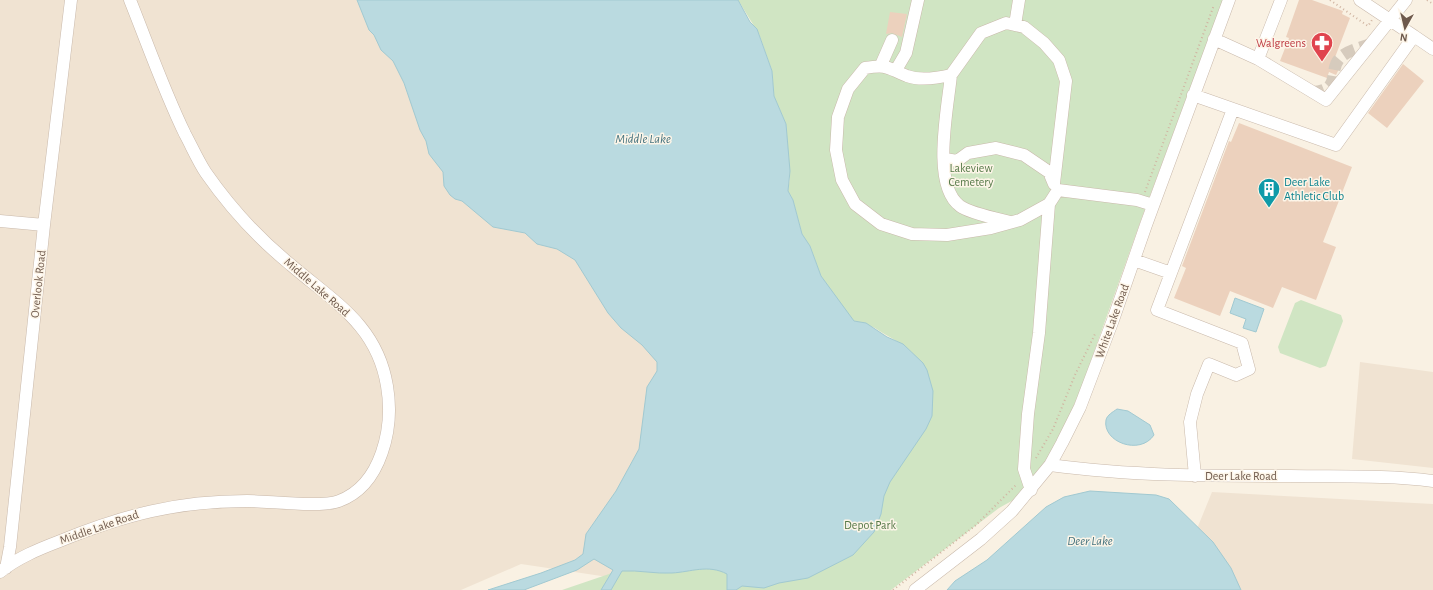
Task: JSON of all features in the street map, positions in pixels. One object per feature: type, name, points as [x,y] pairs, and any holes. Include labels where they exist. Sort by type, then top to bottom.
[{"type":"street","name":"Overlook Road","points":[[3,570],[10,547],[44,226],[71,0]]},
{"type":"street","name":"Middle Lake Road","points":[[3,570],[34,552],[80,532],[140,512],[183,504],[246,501],[336,503],[352,495],[366,483],[376,469],[387,431],[390,405],[387,383],[372,340],[329,294],[291,266],[269,246],[205,172],[174,111],[130,0]]},
{"type":"street","points":[[896,70],[906,53],[918,0]]},
{"type":"street","points":[[1015,25],[1019,0]]},
{"type":"street","name":"White Lake Road","points":[[915,590],[981,539],[1012,511],[1031,490],[1050,465],[1080,407],[1134,260],[1148,203],[1193,95],[1229,0]]},
{"type":"street","points":[[1258,59],[1282,0]]},
{"type":"street","points":[[1360,0],[1433,49]]},
{"type":"street","points":[[1214,39],[1258,59],[1326,100],[1406,0]]},
{"type":"street","points":[[1011,223],[960,207],[949,194],[944,176],[944,148],[951,75],[980,33],[1006,23],[1024,27],[1049,48],[1059,60],[1066,81],[1056,187],[1049,204],[1039,333],[1028,414],[1024,469],[1031,490]]},
{"type":"street","points":[[1193,95],[1336,145],[1414,36]]},
{"type":"street","points":[[881,65],[892,40]]},
{"type":"street","points":[[951,75],[935,79],[908,77],[896,70],[881,65],[865,68],[848,89],[838,117],[836,150],[842,180],[854,204],[880,224],[912,234],[947,235],[991,228],[1011,223],[1020,220],[1049,204]]},
{"type":"street","points":[[1195,476],[1190,422],[1196,394],[1209,364],[1236,375],[1249,369],[1242,343],[1157,310],[1233,109]]},
{"type":"street","points":[[945,159],[957,161],[968,153],[996,148],[1024,155],[1049,172],[1056,187]]},
{"type":"street","points":[[1056,187],[1148,203]]},
{"type":"street","points":[[0,221],[44,226]]},
{"type":"street","points":[[1134,260],[1170,273]]},
{"type":"street","name":"Deer Lake Road","points":[[1050,465],[1089,470],[1195,476],[1367,476],[1433,481]]},
{"type":"path","points":[[1148,203],[1172,116],[1216,0]]},
{"type":"path","points":[[1428,0],[1433,4]]},
{"type":"path","points":[[893,590],[976,525],[1003,500],[1026,474],[1053,429],[1075,375],[1098,326]]},
{"type":"shaded area","points":[[0,0],[492,0],[747,355],[728,520],[608,577],[521,564],[461,590],[0,590]]},
{"type":"shaded area","points":[[1360,362],[1433,372],[1433,468],[1352,459]]},
{"type":"shaded area","points":[[1212,492],[1433,504],[1433,590],[1172,590]]},
{"type":"green space","name":"Lakeview Cemetery","points":[[738,0],[1223,0],[1142,217],[1082,386],[1062,434],[1038,473],[1017,498],[999,508],[891,590],[562,590],[609,574],[926,429],[915,358],[913,354],[900,343],[875,328],[850,318],[821,276],[810,246],[802,234],[793,200],[788,191],[790,177],[786,124],[774,96],[772,71],[759,34]]},
{"type":"green space","points":[[1301,300],[1341,315],[1343,321],[1326,366],[1320,368],[1280,353],[1278,347],[1295,303]]},
{"type":"water","name":"Middle Lake","points":[[357,0],[738,0],[750,22],[757,29],[772,71],[774,96],[786,124],[790,171],[788,191],[793,200],[802,234],[810,246],[821,276],[854,321],[866,323],[887,337],[903,344],[923,363],[927,370],[933,391],[932,416],[926,429],[890,482],[884,496],[881,514],[874,532],[853,555],[808,578],[779,583],[764,588],[742,586],[736,590],[727,590],[727,574],[713,569],[700,569],[666,573],[622,571],[611,590],[601,590],[613,570],[594,559],[577,570],[524,590],[488,590],[541,573],[575,560],[583,554],[586,534],[616,491],[639,449],[647,387],[657,371],[657,362],[642,345],[621,328],[608,313],[575,260],[557,249],[537,244],[525,233],[493,227],[462,201],[455,199],[450,195],[444,186],[443,172],[429,154],[426,141],[420,130],[404,83],[393,61],[381,50],[374,35],[369,30]]},
{"type":"water","points":[[1235,298],[1264,309],[1256,332],[1243,328],[1246,319],[1230,313]]},
{"type":"water","points":[[1117,409],[1128,411],[1150,425],[1154,435],[1148,441],[1140,445],[1123,444],[1116,440],[1110,435],[1106,428],[1106,420],[1109,415]]},
{"type":"water","name":"Deer Lake","points":[[1090,491],[1156,495],[1169,499],[1213,542],[1231,568],[1241,590],[947,590],[955,581],[987,560],[1046,507],[1064,497]]},
{"type":"building","name":"Walgreens","points":[[1299,0],[1312,0],[1343,11],[1342,14],[1350,18],[1334,60],[1342,63],[1336,75],[1329,72],[1327,78],[1280,61],[1289,38],[1286,37]]},
{"type":"building","points":[[890,12],[907,14],[902,37],[892,33],[886,34]]},
{"type":"building","points":[[1403,64],[1424,81],[1387,128],[1368,113]]},
{"type":"building","name":"Deer Lake Athletic Club","points":[[1239,123],[1352,167],[1323,242],[1336,247],[1316,300],[1282,287],[1273,308],[1230,291],[1220,316],[1174,298],[1186,268],[1182,266],[1229,141],[1231,142]]},
{"type":"tunnel","points":[[1312,92],[1322,91],[1328,88],[1333,79],[1337,62],[1341,57],[1351,51],[1370,44]]},
{"type":"place","name":"Walgreens","points":[[1322,62]]},
{"type":"place","name":"Deer Lake Athletic Club","points":[[1269,208]]},
{"type":"park label","name":"Depot Park","points":[[870,525]]}]
